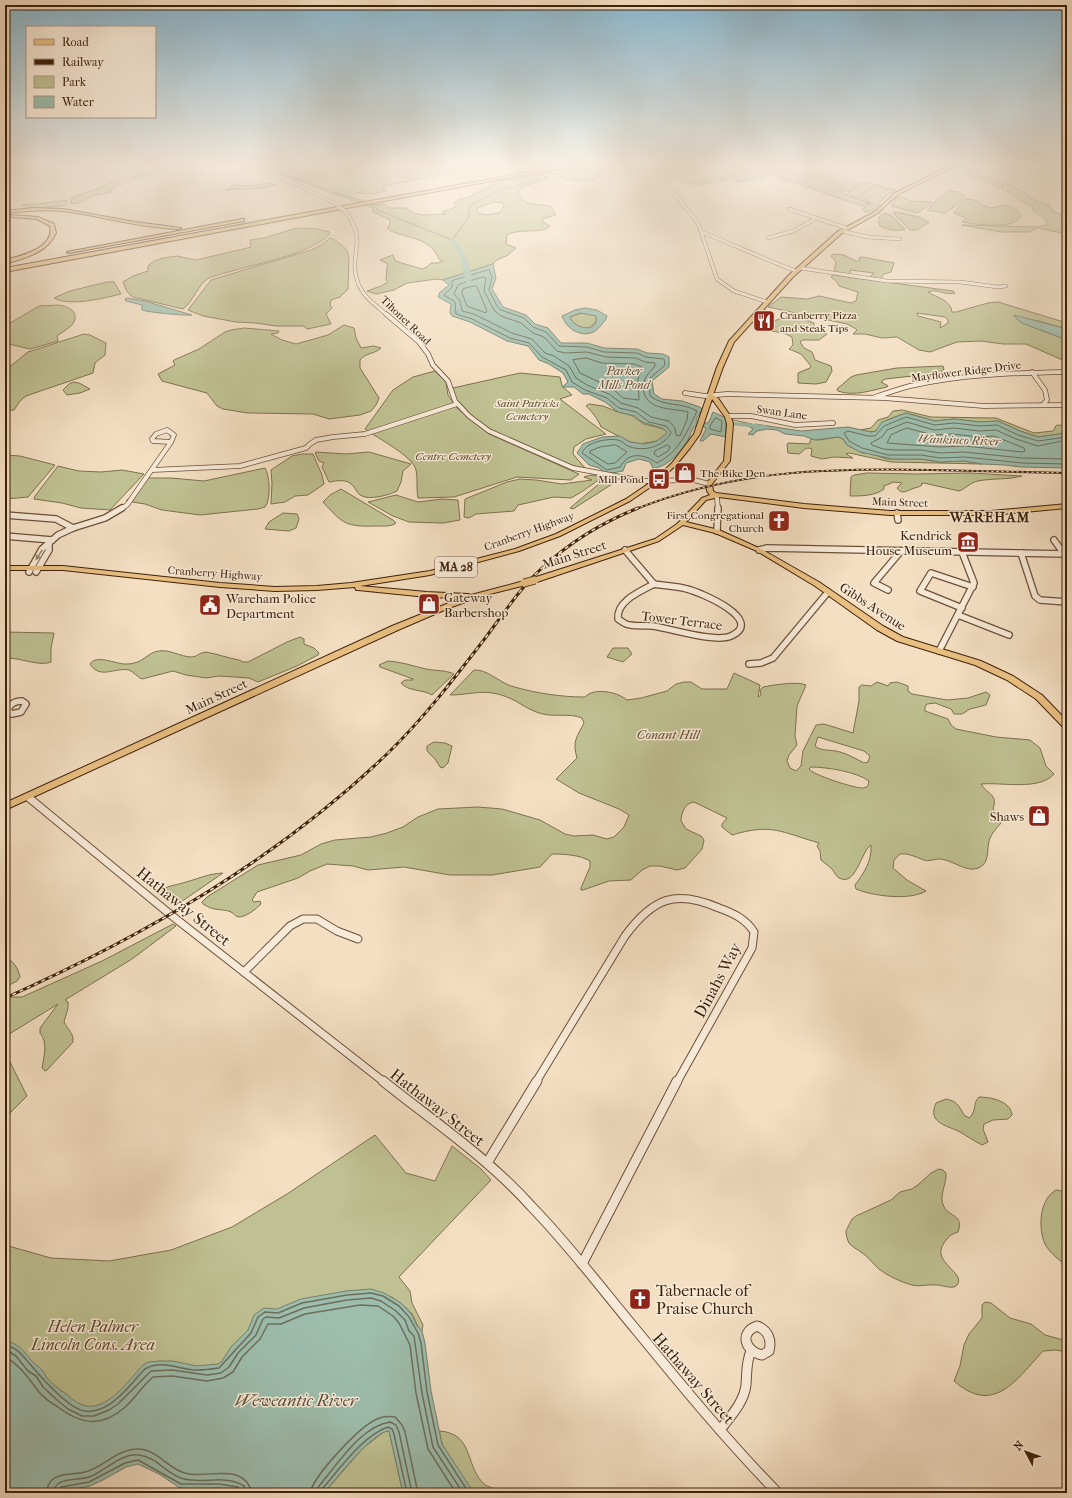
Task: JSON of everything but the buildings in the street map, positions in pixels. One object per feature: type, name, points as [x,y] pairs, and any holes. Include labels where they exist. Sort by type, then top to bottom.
[{"type":"highway","points":[[5,263],[39,249],[51,239],[53,233]]},
{"type":"highway","points":[[5,263],[172,233]]},
{"type":"highway","points":[[5,270],[208,233]]},
{"type":"highway","points":[[5,274],[83,256]]},
{"type":"main road","name":"Cranberry Highway","points":[[5,568],[90,572],[220,586],[275,588],[330,587],[430,573],[474,562],[552,537],[614,508],[656,480],[674,464],[688,447],[701,424],[720,367],[732,341],[798,270],[839,233]]},
{"type":"main road","points":[[710,396],[716,399],[727,416],[730,424],[727,461],[709,484],[716,493],[715,496]]},
{"type":"main road","name":"Main Street","points":[[5,807],[295,672],[439,609],[480,594],[535,580],[657,540],[682,523],[698,506],[715,496],[897,517],[991,513],[1067,506]]},
{"type":"main road","name":"Gibbs Avenue","points":[[682,523],[717,531],[759,550],[828,592],[890,635],[905,641],[982,664],[1010,678],[1039,697],[1067,726]]},
{"type":"main road","name":"Cranberry Highway","points":[[5,572],[34,570]]},
{"type":"main road","points":[[381,581],[384,590]]},
{"type":"main road","points":[[381,581],[394,589],[408,593]]},
{"type":"main road","points":[[330,587],[384,590],[449,597],[480,594]]},
{"type":"main road","points":[[447,606],[452,602],[449,597]]},
{"type":"main road","points":[[439,609],[449,597]]},
{"type":"street","name":"Tihonet Road","points":[[357,233],[355,259],[359,288],[424,348],[433,365],[448,380],[452,395],[457,404],[469,416],[489,431],[566,466],[586,471],[637,480],[694,480],[709,484]]},
{"type":"street","points":[[702,233],[712,267],[720,282],[736,292],[767,302]]},
{"type":"street","points":[[704,233],[743,249],[755,256],[798,270],[890,282],[910,281],[1006,286]]},
{"type":"street","points":[[768,238],[786,233]]},
{"type":"street","points":[[850,233],[868,237],[900,239]]},
{"type":"street","points":[[1032,372],[1046,392],[1047,400],[1043,405]]},
{"type":"street","name":"Mayflower Ridge Drive","points":[[868,398],[918,384],[973,377],[1032,372],[1067,372]]},
{"type":"street","name":"Mayflower Ridge Drive","points":[[685,393],[710,396],[727,394],[868,398],[946,402],[984,406],[1067,405]]},
{"type":"street","points":[[152,470],[240,466],[306,448],[313,441],[338,435],[356,435],[380,430],[457,404]]},
{"type":"street","name":"Swan Lane","points":[[727,416],[750,416],[796,424],[833,423]]},
{"type":"street","points":[[34,570],[49,550],[51,542],[60,534],[73,528],[105,518],[127,505],[171,442],[174,435],[167,430],[154,436],[152,439],[153,441],[171,442]]},
{"type":"street","points":[[715,496],[718,500],[717,531]]},
{"type":"street","points":[[5,515],[56,519],[73,528]]},
{"type":"street","points":[[5,536],[51,542]]},
{"type":"street","points":[[1054,540],[1066,554]]},
{"type":"street","points":[[759,550],[767,548],[1066,554]]},
{"type":"street","points":[[625,550],[654,584]]},
{"type":"street","points":[[888,590],[874,583],[901,551]]},
{"type":"street","points":[[939,651],[974,583],[962,552]]},
{"type":"street","points":[[1021,553],[1035,596],[1040,600],[1067,602]]},
{"type":"street","points":[[962,608],[920,591],[931,573],[973,587]]},
{"type":"street","name":"Tower Terrace","points":[[654,584],[688,589],[725,606],[740,618],[741,626],[739,630],[731,636],[715,638],[653,626],[626,624],[618,620],[617,613],[627,600],[654,584]]},
{"type":"street","points":[[749,664],[762,663],[773,658],[828,592]]},
{"type":"street","points":[[958,615],[1009,635]]},
{"type":"street","name":"Hathaway Street","points":[[28,797],[171,915],[487,1163],[531,1205],[582,1264],[653,1352],[720,1430],[778,1493]]},
{"type":"street","name":"Dinahs Way","points":[[487,1163],[633,923],[645,911],[653,905],[666,899],[687,897],[711,903],[734,914],[751,928],[754,938],[752,948],[683,1070],[582,1264]]},
{"type":"street","points":[[244,972],[290,926],[303,919],[317,919],[337,931],[358,939]]},
{"type":"street","points":[[720,1430],[738,1408],[742,1399],[746,1385],[747,1359],[751,1351]]},
{"type":"green space","points":[[280,233],[330,233],[320,242],[290,255],[209,278],[201,285],[187,306],[183,309],[133,297],[128,293],[123,282],[133,276],[148,271],[148,266],[154,261],[163,258],[177,256],[196,260],[251,247],[250,240],[264,238]]},
{"type":"green space","points":[[396,233],[513,233],[507,235],[506,244],[516,248],[493,264],[443,280],[437,279],[407,283],[394,290],[376,294],[367,291],[388,282],[386,280],[388,264],[380,260],[393,255],[395,261],[422,269],[431,263],[443,261],[439,259],[430,246],[418,240]]},
{"type":"green space","points":[[330,238],[337,241],[347,250],[349,258],[348,289],[340,297],[331,300],[330,305],[332,308],[326,314],[331,324],[307,329],[304,326],[276,326],[236,322],[203,316],[188,310],[211,280],[311,250]]},
{"type":"green space","points":[[834,254],[844,255],[856,261],[860,261],[859,258],[862,257],[894,263],[891,272],[884,274],[880,279],[870,277],[874,273],[850,270],[850,275],[834,271],[836,262],[831,256]]},
{"type":"green space","points":[[833,275],[953,291],[955,293],[952,294],[935,291],[928,292],[946,302],[951,308],[952,312],[998,302],[1067,323],[1067,329],[1038,321],[1015,317],[1022,323],[1067,340],[1067,362],[1026,344],[1003,344],[981,341],[957,342],[930,352],[919,350],[897,337],[882,338],[865,334],[853,334],[857,330],[847,324],[768,307],[781,297],[807,299],[819,296],[851,303],[856,301],[858,292],[839,286],[831,277]],"holes":[[[917,313],[945,317],[948,320],[948,323],[940,328],[941,322],[918,316]]]},
{"type":"green space","points":[[107,282],[114,282],[121,294],[78,302],[61,301],[54,298],[70,291]]},
{"type":"green space","points":[[58,305],[71,309],[75,314],[75,318],[71,326],[57,336],[58,341],[30,349],[5,343],[5,326],[39,306]]},
{"type":"green space","points":[[582,313],[596,316],[596,321],[590,328],[578,326],[571,320],[570,317]]},
{"type":"green space","points":[[788,318],[810,321],[814,323],[814,329],[827,334],[819,340],[803,340],[800,342],[804,348],[812,352],[815,360],[831,366],[832,371],[826,382],[816,384],[798,383],[798,373],[810,368],[811,366],[801,354],[789,349],[793,345],[792,337],[784,333],[764,330],[769,323],[779,319]]},
{"type":"green space","points":[[344,325],[354,328],[356,338],[361,348],[374,346],[381,348],[360,360],[360,368],[379,398],[371,411],[360,415],[329,419],[313,414],[248,413],[223,409],[217,406],[207,393],[162,381],[158,374],[175,365],[174,360],[199,349],[225,332],[231,330],[244,328],[279,331],[278,333],[271,334],[282,340],[296,344],[328,335]]},
{"type":"green space","points":[[84,334],[90,335],[106,343],[105,355],[95,363],[93,373],[26,396],[20,401],[14,410],[5,411],[5,371],[7,369],[28,352]]},
{"type":"green space","points":[[943,366],[944,369],[940,373],[885,379],[881,382],[888,386],[887,387],[869,391],[844,393],[838,391],[837,389],[851,377],[856,375],[897,368]]},
{"type":"green space","name":"Centre Cemetery","points":[[435,371],[446,382],[448,395],[457,408],[489,434],[579,474],[571,480],[517,477],[454,497],[418,498],[417,473],[413,465],[402,453],[365,429],[393,390],[413,377]]},
{"type":"green space","name":"Saint Patricks Cemetery","points":[[520,373],[560,377],[562,386],[572,395],[560,399],[606,434],[586,439],[574,447],[573,454],[586,469],[536,452],[497,433],[465,411],[456,400],[453,388]]},
{"type":"green space","points":[[73,382],[79,383],[90,389],[80,393],[67,395],[63,390]]},
{"type":"green space","points":[[589,404],[603,406],[631,415],[644,424],[664,429],[668,433],[657,441],[639,444],[630,442],[601,427],[595,416],[586,406]]},
{"type":"green space","points":[[902,410],[931,417],[996,418],[1034,433],[1053,431],[1057,425],[1067,426],[1067,431],[1059,434],[1038,437],[998,421],[980,422],[954,419],[935,421],[906,413],[887,420],[874,432],[860,430],[871,428],[878,420],[888,417],[893,411]]},
{"type":"green space","points":[[838,437],[843,439],[847,445],[863,453],[868,453],[887,459],[921,459],[940,462],[964,461],[982,464],[891,462],[849,453],[846,454],[853,458],[834,457],[822,459],[811,456],[812,449],[808,448],[799,454],[788,453],[788,443],[809,444],[811,439],[819,440]]},
{"type":"green space","points":[[369,452],[411,464],[403,471],[401,482],[397,491],[384,496],[364,497],[360,495],[348,482],[329,482],[322,467],[324,463],[319,461],[315,453],[346,454]]},
{"type":"green space","points":[[313,454],[322,475],[324,484],[308,495],[295,496],[285,502],[271,504],[271,470],[292,456]]},
{"type":"green space","points":[[5,455],[20,456],[55,465],[28,497],[5,499]]},
{"type":"green space","points":[[58,466],[79,471],[101,472],[122,470],[144,474],[110,510],[81,508],[62,503],[34,499]]},
{"type":"green space","points":[[265,468],[269,482],[268,499],[265,507],[258,509],[200,515],[162,510],[145,504],[126,501],[149,478],[204,481]]},
{"type":"green space","points":[[867,473],[970,473],[1022,476],[978,481],[959,491],[924,483],[919,487],[902,492],[897,488],[902,483],[894,482],[884,486],[884,489],[876,493],[850,496],[851,477],[854,475]]},
{"type":"green space","points":[[591,475],[615,479],[617,481],[573,509],[570,508],[600,483],[597,481],[571,498],[554,497],[518,505],[514,511],[476,514],[469,518],[464,517],[465,499],[507,482],[520,479],[562,484],[592,480],[584,477]]},
{"type":"green space","points":[[341,489],[396,523],[387,526],[358,526],[341,520],[323,502],[330,495]]},
{"type":"green space","points":[[396,495],[418,502],[442,499],[458,500],[460,520],[443,523],[409,522],[393,516],[368,502]]},
{"type":"green space","points":[[283,513],[297,514],[299,519],[296,528],[289,531],[265,529],[269,522]]},
{"type":"green space","points":[[5,632],[54,633],[51,648],[51,662],[35,663],[5,658]]},
{"type":"green space","points":[[300,637],[304,639],[304,644],[314,648],[319,653],[318,655],[297,666],[258,682],[249,678],[219,676],[206,678],[186,675],[173,671],[142,679],[129,670],[103,672],[94,669],[90,664],[97,660],[106,660],[121,664],[131,664],[141,661],[155,652],[163,651],[192,657],[206,652],[248,662]]},
{"type":"green space","points":[[613,648],[628,648],[632,654],[623,662],[607,657]]},
{"type":"green space","points":[[388,661],[454,674],[432,695],[404,686],[401,683],[405,680],[413,679],[380,667],[379,665]]},
{"type":"green space","name":"Conant Hill","points":[[474,670],[484,672],[511,686],[538,693],[585,697],[594,692],[600,691],[618,695],[627,700],[667,691],[676,684],[684,682],[691,682],[702,689],[727,689],[734,673],[760,685],[758,697],[761,695],[760,690],[763,687],[797,683],[802,684],[806,685],[797,706],[795,736],[797,745],[789,755],[787,761],[790,768],[796,771],[801,766],[803,751],[816,725],[824,724],[853,733],[859,701],[859,687],[862,685],[871,686],[877,682],[888,686],[890,683],[897,682],[908,686],[908,691],[912,694],[947,700],[968,698],[986,692],[990,695],[986,705],[970,709],[962,714],[954,714],[951,709],[935,703],[927,704],[925,711],[948,719],[951,725],[956,729],[996,737],[1030,740],[1040,748],[1046,766],[1054,774],[1047,779],[1030,784],[981,784],[992,795],[994,800],[993,809],[1001,823],[990,838],[985,863],[978,868],[973,869],[944,860],[939,859],[926,861],[909,855],[900,854],[894,860],[893,868],[907,880],[926,891],[910,896],[901,897],[872,894],[856,889],[855,885],[869,862],[871,845],[855,872],[847,879],[842,879],[838,877],[831,868],[821,860],[820,851],[817,846],[819,843],[785,832],[767,829],[746,831],[732,835],[722,827],[722,824],[727,818],[694,802],[686,806],[681,821],[686,829],[701,836],[704,840],[702,849],[685,868],[677,870],[660,866],[650,866],[642,870],[631,880],[609,881],[583,890],[581,890],[581,888],[590,867],[590,861],[577,856],[552,854],[540,867],[492,875],[450,875],[404,867],[368,870],[353,866],[327,864],[298,878],[257,892],[252,900],[254,902],[260,901],[261,904],[242,917],[238,917],[225,910],[211,908],[203,904],[202,902],[207,897],[258,865],[301,855],[321,844],[335,840],[371,837],[387,833],[403,827],[418,817],[438,809],[478,807],[502,809],[540,820],[565,834],[574,836],[593,835],[607,839],[614,837],[624,827],[629,815],[619,809],[579,793],[556,779],[577,758],[575,743],[584,723],[582,718],[538,713],[499,694],[484,692],[450,695]],"holes":[[[818,737],[864,751],[870,756],[868,762],[864,763],[840,752],[818,748],[815,746]],[[811,767],[833,769],[857,775],[869,781],[868,786],[863,788],[834,781],[812,772],[809,769]]]},
{"type":"green space","points":[[434,742],[445,743],[452,746],[448,763],[443,768],[440,767],[427,751],[427,746]]},
{"type":"green space","points":[[223,873],[178,904],[161,894],[162,890],[168,887],[208,875]]},
{"type":"green space","points":[[173,924],[176,926],[132,959],[65,1000],[68,1002],[68,1008],[64,1022],[71,1034],[73,1042],[47,1070],[45,1071],[42,1068],[45,1045],[40,1033],[40,1028],[58,1004],[6,1036],[8,1043],[5,1050],[5,1000],[12,997],[22,997],[102,961]]},
{"type":"green space","points":[[5,958],[15,965],[20,977],[17,981],[5,987]]},
{"type":"green space","points":[[5,1052],[27,1096],[5,1118]]},
{"type":"green space","points":[[979,1097],[994,1099],[1004,1103],[1011,1110],[1012,1115],[1008,1119],[993,1120],[984,1124],[983,1129],[988,1142],[982,1145],[939,1122],[934,1115],[936,1103],[946,1099],[955,1103],[964,1115],[969,1118]]},
{"type":"green space","name":"Helen Palmer Lincoln Cons. Area","points":[[375,1135],[406,1173],[435,1181],[452,1146],[481,1169],[491,1180],[399,1277],[410,1291],[412,1303],[423,1325],[422,1331],[418,1327],[410,1311],[392,1297],[312,1298],[322,1325],[86,1415],[5,1347],[5,1245],[51,1258],[109,1261],[171,1250],[232,1227],[287,1194]]},
{"type":"green space","points":[[939,1169],[946,1173],[942,1203],[947,1210],[958,1219],[959,1222],[958,1232],[950,1236],[944,1243],[941,1250],[942,1256],[959,1281],[957,1285],[953,1287],[939,1285],[912,1285],[886,1274],[879,1269],[866,1256],[849,1243],[846,1231],[852,1219],[856,1216],[891,1200],[900,1192],[912,1189],[931,1173]]},
{"type":"green space","points":[[1056,1190],[1067,1192],[1067,1266],[1047,1247],[1041,1230],[1043,1207],[1046,1200]]},
{"type":"green space","points":[[985,1302],[991,1303],[1010,1318],[1031,1324],[1045,1335],[1067,1341],[1067,1352],[1056,1350],[1043,1351],[1014,1382],[993,1395],[981,1395],[968,1391],[954,1381],[960,1366],[964,1345],[969,1334],[982,1318],[982,1305]]},
{"type":"green space","points":[[385,1431],[389,1431],[403,1493],[324,1493],[363,1448]]},
{"type":"green space","points":[[440,1431],[451,1433],[463,1443],[482,1482],[491,1488],[508,1493],[474,1493],[442,1444]]},
{"type":"water","name":"Parker Mills Pond","points":[[493,264],[496,278],[492,289],[503,307],[526,315],[535,324],[548,328],[561,343],[587,343],[604,348],[637,349],[647,353],[663,354],[669,357],[669,367],[652,381],[654,394],[662,399],[682,401],[700,407],[702,409],[696,420],[700,423],[709,422],[713,412],[726,418],[726,437],[711,434],[703,441],[700,441],[706,429],[703,426],[697,425],[693,429],[679,453],[664,465],[653,468],[650,462],[639,459],[626,463],[623,471],[607,474],[599,468],[589,465],[577,453],[583,444],[602,437],[620,436],[630,442],[645,444],[657,441],[667,433],[664,429],[642,422],[635,416],[618,412],[605,402],[589,394],[583,394],[574,387],[562,387],[568,382],[563,373],[549,364],[539,360],[528,346],[507,341],[470,322],[452,316],[450,313],[451,304],[438,297],[440,292],[449,285],[443,280]]},
{"type":"water","points":[[125,299],[145,301],[192,315],[145,311],[142,310],[142,305],[126,301]]},
{"type":"water","points":[[585,308],[597,310],[607,316],[597,329],[586,334],[580,333],[569,327],[562,316],[575,310]],"holes":[[[580,313],[596,316],[594,325],[586,328],[576,325],[570,317]]]},
{"type":"water","points":[[1014,315],[1067,329],[1067,340],[1022,323]]},
{"type":"water","points":[[906,413],[935,421],[954,419],[980,422],[998,421],[1038,437],[1059,434],[1067,431],[1067,468],[1021,467],[964,461],[940,462],[921,459],[893,459],[860,452],[847,445],[843,439],[838,437],[815,440],[804,436],[785,434],[777,430],[767,429],[757,431],[753,435],[748,434],[753,429],[748,426],[754,426],[755,424],[801,431],[848,427],[871,432],[876,431],[882,422]]},
{"type":"water","name":"Weweantic River","points":[[371,1289],[384,1293],[401,1303],[412,1315],[417,1326],[422,1331],[431,1391],[442,1444],[474,1493],[403,1493],[389,1431],[382,1433],[364,1447],[324,1493],[246,1493],[219,1488],[180,1488],[159,1474],[138,1464],[126,1467],[90,1486],[52,1493],[5,1493],[5,1342],[17,1345],[43,1371],[54,1385],[81,1404],[91,1406],[101,1404],[110,1399],[143,1365],[148,1362],[173,1361],[196,1366],[218,1364],[222,1361],[231,1347],[248,1330],[254,1315],[264,1308],[277,1309],[301,1299],[346,1291]]},
{"type":"waterway","name":"Wankinco River","points":[[434,233],[452,240],[457,233]]},
{"type":"waterway","name":"Wankinco River","points":[[452,240],[463,255],[469,284]]},
{"type":"waterway","name":"Wankinco River","points":[[733,420],[756,425]]},
{"type":"waterway","name":"Wankinco River","points":[[734,424],[765,427]]},
{"type":"railway","points":[[636,509],[672,496],[709,486],[781,474],[855,470],[1067,473]]},
{"type":"railway","points":[[5,998],[57,974],[158,921],[255,861],[301,827],[346,791],[388,753],[413,727],[483,641],[518,594],[542,568],[575,541],[600,526],[638,508]]},
{"type":"place","name":"Cranberry Pizza and Steak Tips","points":[[764,321]]},
{"type":"place","name":"The Bike Den","points":[[685,473]]},
{"type":"place","name":"Mill Pond","points":[[659,479]]},
{"type":"place","name":"First Congregational Church","points":[[779,521]]},
{"type":"place","name":"Kendrick House Museum","points":[[968,542]]},
{"type":"place","name":"Gateway Barbershop","points":[[429,604]]},
{"type":"place","name":"Wareham Police Department","points":[[210,605]]},
{"type":"place","name":"Shaws","points":[[1039,816]]},
{"type":"place","name":"Tabernacle of Praise Church","points":[[640,1299]]},
{"type":"district","name":"WAREHAM","points":[[990,517]]}]
